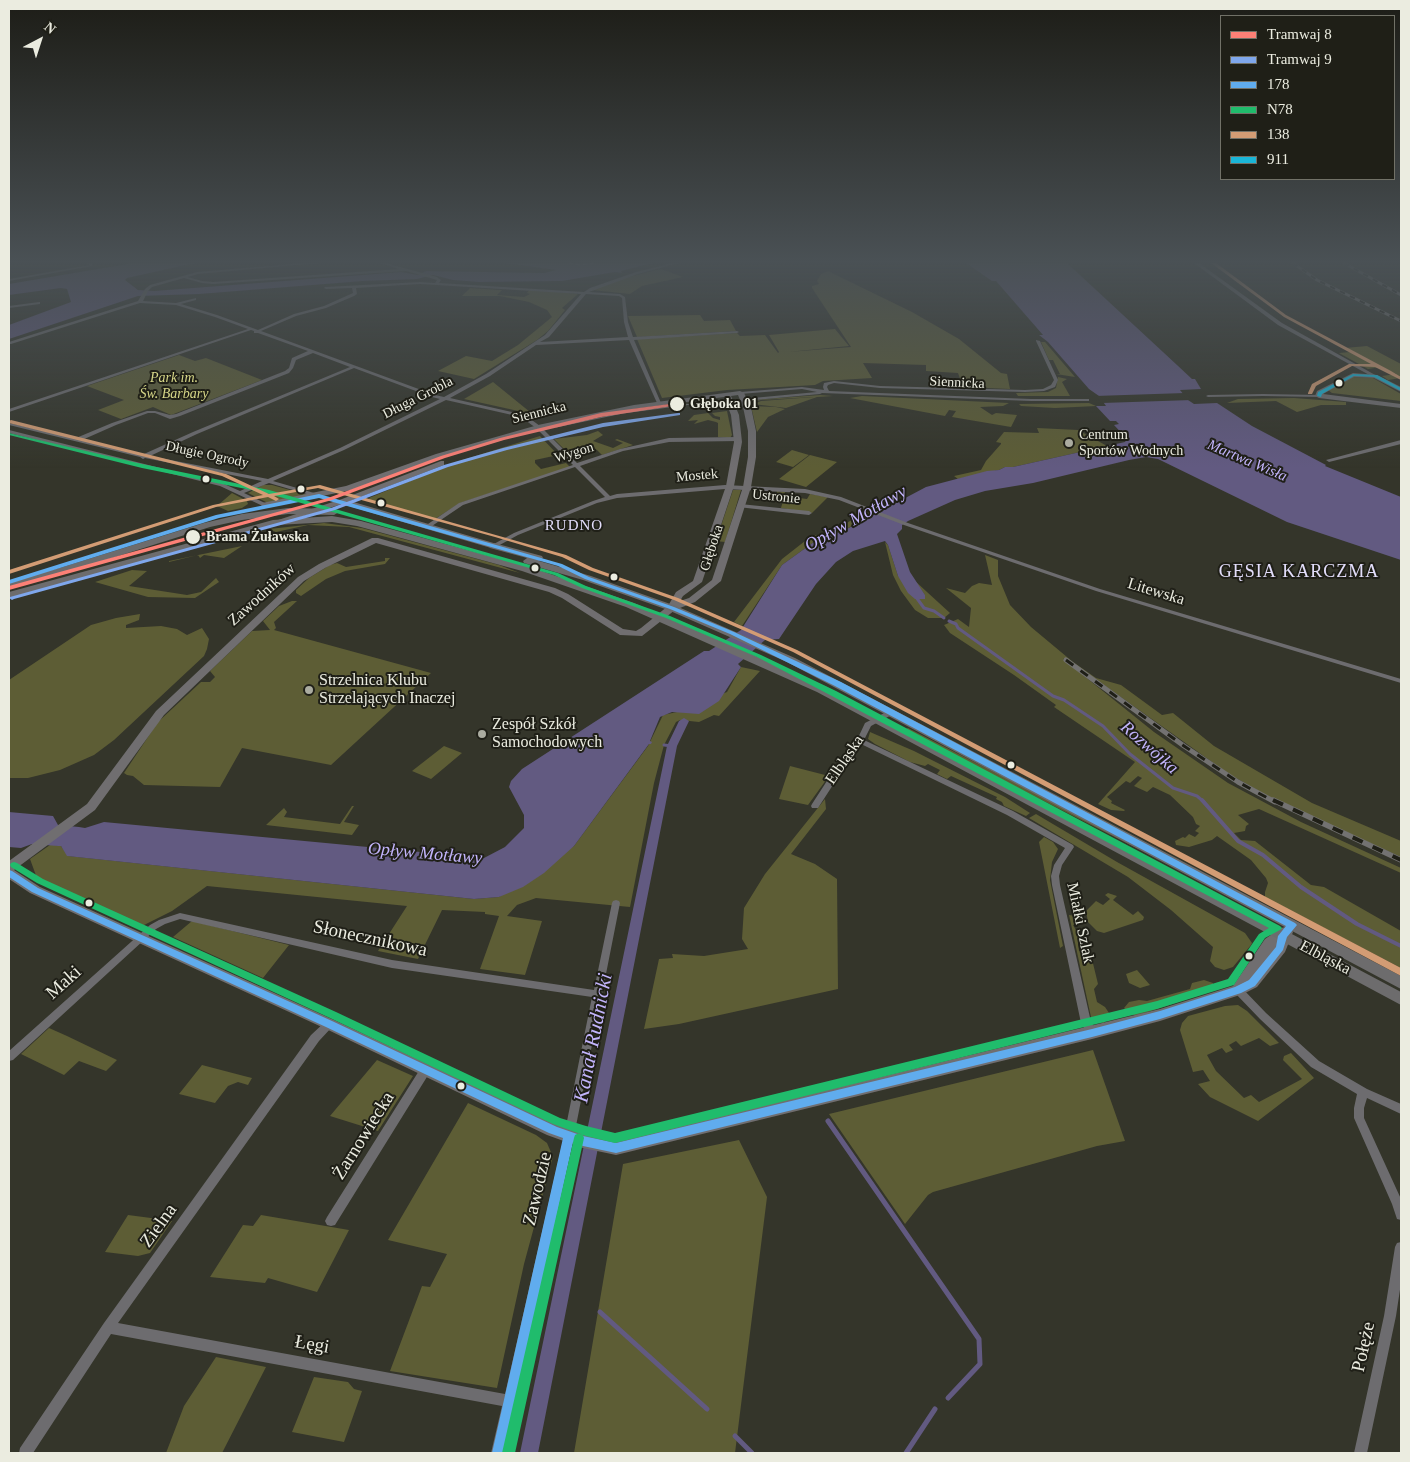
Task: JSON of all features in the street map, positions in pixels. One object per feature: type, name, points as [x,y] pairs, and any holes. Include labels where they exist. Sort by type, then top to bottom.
[{"type":"main road","points":[[292,500],[290,509],[300,514],[332,519]]},
{"type":"main road","points":[[9,583],[211,518],[265,505]]},
{"type":"main road","name":"Elbląska","points":[[9,583],[76,566],[179,534],[242,517],[276,511],[302,511],[360,516],[587,578],[672,608],[732,633],[893,712],[1287,930],[1401,999]]},
{"type":"main road","name":"Elbląska","points":[[9,595],[276,522],[332,519],[380,528],[526,569],[600,593],[750,656],[880,719],[1287,930],[1401,983]]},
{"type":"main road","points":[[494,546],[560,565],[587,578]]},
{"type":"street","points":[[9,343],[47,331]]},
{"type":"street","points":[[9,411],[245,331]]},
{"type":"street","name":"Długa Grobla","points":[[240,493],[342,449],[445,399],[537,344],[551,331]]},
{"type":"street","points":[[629,331],[659,403]]},
{"type":"street","points":[[1294,331],[1401,390]]},
{"type":"street","points":[[256,332],[445,399],[517,413],[526,417],[609,498]]},
{"type":"street","points":[[537,344],[736,332]]},
{"type":"street","points":[[827,392],[826,384],[834,382],[880,387],[1044,390],[1053,386],[1056,380],[1038,341]]},
{"type":"street","points":[[77,440],[147,412],[155,412],[170,417],[178,415],[287,372],[291,368],[294,359],[311,352]]},
{"type":"street","points":[[132,463],[195,433],[353,367]]},
{"type":"street","points":[[1319,396],[1320,393],[1362,369]]},
{"type":"street","points":[[1353,375],[1375,376]]},
{"type":"street","name":"Siennicka","points":[[265,505],[319,496],[357,485],[478,443],[659,403],[742,397],[807,395],[827,392],[1019,400],[1087,400]]},
{"type":"street","points":[[1208,396],[1319,396],[1401,406]]},
{"type":"street","name":"Głęboka","points":[[672,608],[692,600],[710,587],[716,581],[720,570],[747,487],[752,442],[750,422],[742,397]]},
{"type":"street","name":"Siennicka","points":[[276,522],[342,502],[447,461],[541,430],[729,398]]},
{"type":"street","name":"Głęboka","points":[[672,608],[679,594],[697,582],[735,468],[738,440],[735,415],[729,398]]},
{"type":"street","name":"Długie Ogrody","points":[[9,424],[144,456],[269,481],[342,502]]},
{"type":"street","name":"Długie Ogrody","points":[[9,432],[222,485],[265,505],[300,514]]},
{"type":"street","name":"Wygon","points":[[427,527],[461,504],[622,450],[669,440],[738,440]]},
{"type":"street","points":[[738,440],[752,442]]},
{"type":"street","points":[[1329,460],[1401,442]]},
{"type":"street","name":"Mostek","points":[[494,546],[516,534],[609,498],[730,486],[816,493],[841,499],[906,524]]},
{"type":"street","points":[[342,502],[494,546]]},
{"type":"street","name":"Ustronie","points":[[740,506],[809,513]]},
{"type":"street","name":"Litewska","points":[[906,524],[1098,590],[1401,681]]},
{"type":"street","name":"Zawodników","points":[[9,867],[86,812],[97,800],[150,724],[160,713],[282,597],[315,570],[376,540],[552,590],[620,632],[638,634],[672,608]]},
{"type":"street","points":[[710,546],[727,547]]},
{"type":"street","points":[[702,569],[720,570]]},
{"type":"street","points":[[880,719],[893,712]]},
{"type":"street","name":"Elbląska","points":[[815,806],[850,752],[860,741],[868,725],[880,719]]},
{"type":"street","name":"Miałki Szlak","points":[[860,741],[1010,813],[1070,846],[1058,865],[1055,876],[1056,885],[1086,1023],[1092,1033]]},
{"type":"street","points":[[9,873],[35,890],[584,1141],[623,1147],[1092,1033],[1160,1015],[1238,990],[1252,983],[1280,948],[1287,930]]},
{"type":"street","name":"Zawodzie","points":[[498,1453],[510,1401],[584,1141],[598,994],[616,903]]},
{"type":"street","name":"Słonecznikowa","points":[[142,938],[162,922],[185,915],[392,964],[598,994]]},
{"type":"street","name":"Maki","points":[[9,1056],[142,938]]},
{"type":"street","points":[[1238,990],[1275,1028],[1315,1064],[1363,1092],[1401,1109]]},
{"type":"street","name":"Zielna","points":[[24,1453],[108,1327],[316,1038],[329,1024]]},
{"type":"street","name":"Żarnowiecka","points":[[331,1221],[426,1069]]},
{"type":"street","points":[[1363,1092],[1359,1108],[1359,1118],[1398,1204],[1401,1215]]},
{"type":"street","name":"Połęże","points":[[1360,1453],[1390,1316],[1401,1247]]},
{"type":"street","name":"Łęgi","points":[[108,1327],[510,1401]]},
{"type":"green space","points":[[535,331],[548,331],[537,340],[474,379],[438,371],[466,356],[492,361],[518,345]]},
{"type":"green space","points":[[635,331],[732,331],[637,337]]},
{"type":"green space","points":[[837,331],[849,346],[788,352],[851,347],[841,331],[945,331],[959,339],[1001,373],[1007,374],[1010,389],[963,387],[958,373],[926,371],[926,365],[863,363],[872,378],[823,381],[815,385],[727,390],[662,398],[637,339],[737,333],[740,336],[765,335],[778,353],[769,335]]},
{"type":"green space","points":[[1041,342],[1045,342],[1075,377],[1056,374],[1060,374],[1053,360],[1049,360]]},
{"type":"green space","points":[[1367,346],[1401,364],[1401,378],[1388,380],[1382,376],[1396,374],[1381,367],[1368,369],[1339,353],[1350,352],[1345,348]]},
{"type":"green space","name":"Park im. Św. Barbary","points":[[179,355],[195,361],[206,358],[262,380],[171,415],[153,407],[121,419],[98,410],[124,400],[87,386]]},
{"type":"green space","points":[[1058,377],[1067,379],[1062,382],[1070,396],[1018,396],[1016,393],[1048,392],[1056,388]]},
{"type":"green space","points":[[1352,377],[1373,378],[1401,394],[1401,401],[1332,393],[1328,390]]},
{"type":"green space","points":[[493,382],[530,412],[532,414],[464,399]]},
{"type":"green space","points":[[820,395],[833,396],[817,397],[786,408],[753,404],[761,401],[814,397],[761,400],[749,403],[753,400]]},
{"type":"green space","points":[[862,396],[1009,403],[1003,406],[980,407],[992,415],[996,413],[1017,415],[1011,427],[952,417],[956,411],[949,410],[945,416],[850,398]]},
{"type":"green space","points":[[1294,398],[1346,402],[1346,405],[1321,405],[1297,412],[1276,401],[1227,403],[1238,399]]},
{"type":"green space","points":[[1089,403],[1096,406],[1055,408],[1021,406],[1019,404]]},
{"type":"green space","points":[[751,406],[785,409],[768,417],[757,432]]},
{"type":"green space","points":[[727,411],[732,435],[730,438],[718,437],[718,423],[716,422],[708,420],[694,424],[698,420],[688,421],[694,415],[708,413],[713,418],[720,420],[720,417],[712,413]]},
{"type":"green space","points":[[1037,428],[1078,430],[1107,446],[1013,467],[1005,467],[958,479],[954,476],[981,470],[986,461],[1001,444],[996,442],[1004,432],[1039,433]]},
{"type":"green space","points":[[598,431],[603,435],[593,441],[613,448],[623,443],[615,440],[617,439],[633,445],[602,455],[597,450],[587,446],[586,443],[586,446],[566,451],[554,439],[587,435]]},
{"type":"green space","points":[[540,436],[558,455],[535,460],[535,463],[541,469],[566,463],[570,467],[460,503],[435,519],[370,502],[369,498],[456,462]]},
{"type":"green space","points":[[792,450],[809,455],[793,467],[776,462]]},
{"type":"green space","points":[[810,455],[837,462],[806,487],[779,479]]},
{"type":"green space","points":[[263,485],[272,485],[308,495],[268,503],[248,493]]},
{"type":"green space","points":[[733,490],[741,490],[725,542],[716,541]]},
{"type":"green space","points":[[777,491],[785,492],[784,496],[807,499],[810,494],[828,497],[812,513],[781,508],[784,497],[776,496]]},
{"type":"green space","points":[[232,493],[247,501],[248,504],[242,508],[228,511],[217,506]]},
{"type":"green space","points":[[866,511],[873,514],[843,531],[818,539],[782,565],[742,626],[734,622],[782,559],[805,541],[816,535],[829,534]]},
{"type":"green space","points":[[324,523],[362,528],[499,565],[520,573],[349,527],[308,525],[276,532],[269,529]]},
{"type":"green space","points":[[885,542],[888,545],[898,576],[925,595],[915,581],[950,613],[944,618],[928,618],[915,610],[901,591],[893,575]]},
{"type":"green space","points":[[242,546],[224,558],[204,555],[200,558],[198,555]]},
{"type":"green space","points":[[985,555],[998,560],[998,576],[1010,605],[1031,627],[1073,662],[1096,678],[1121,685],[1162,715],[1173,713],[1214,746],[1312,803],[1401,841],[1401,857],[1275,800],[1229,774],[1066,658],[1063,659],[1154,732],[1228,783],[1301,822],[1401,868],[1401,873],[1259,809],[1238,815],[1249,824],[1246,826],[1245,831],[1234,833],[1241,840],[1255,841],[1311,885],[1324,887],[1401,931],[1401,968],[1265,897],[1268,883],[1266,878],[1251,860],[1217,836],[1212,840],[1189,847],[1176,845],[1175,841],[1183,837],[1185,838],[1189,834],[1195,837],[1199,833],[1195,831],[1200,826],[1170,795],[1153,787],[1147,792],[1134,786],[1142,778],[1138,776],[1130,783],[1126,781],[1107,797],[1112,801],[1111,803],[1124,811],[1111,810],[1098,804],[1135,762],[1054,707],[1056,705],[1014,675],[950,633],[944,625],[958,619],[969,627],[971,608],[946,588],[965,593],[972,586],[979,583],[992,585]]},
{"type":"green space","points":[[385,558],[390,558],[385,564],[345,571],[326,579],[301,596],[296,593],[296,590],[309,578],[330,565],[337,563],[346,567],[385,561]]},
{"type":"green space","points":[[132,570],[147,571],[129,586],[187,595],[201,592],[216,578],[219,582],[195,598],[148,597],[95,582]]},
{"type":"green space","points":[[297,601],[274,622],[276,628],[274,630],[431,673],[331,765],[242,748],[220,787],[144,785],[133,776],[124,773],[158,722],[201,682],[210,682],[215,677],[210,671],[252,631],[270,630],[263,621],[279,606]]},
{"type":"green space","points":[[140,614],[139,620],[126,625],[126,628],[161,626],[177,629],[187,635],[202,628],[209,639],[204,656],[114,740],[94,755],[60,770],[28,778],[9,778],[9,680],[91,625]]},
{"type":"green space","points":[[741,667],[760,671],[719,716],[714,715],[699,722],[680,720],[676,722],[664,745],[654,783],[630,907],[536,898],[517,905],[507,916],[542,921],[525,975],[480,969],[499,916],[485,914],[485,912],[442,910],[418,959],[378,951],[407,906],[207,886],[172,911],[144,925],[137,926],[38,881],[30,859],[50,845],[54,845],[61,846],[68,856],[474,899],[499,897],[574,846],[648,746],[663,715],[677,712],[727,692]]},
{"type":"green space","points":[[908,728],[1068,810],[1148,854],[985,771],[906,729]]},
{"type":"green space","points":[[870,732],[914,751],[1005,797],[1030,813],[1026,816],[1004,806],[1002,802],[996,799],[997,797],[951,776],[947,779],[937,774],[940,770],[928,764],[925,766],[910,762],[868,739]]},
{"type":"green space","points":[[444,746],[462,753],[431,779],[412,771]]},
{"type":"green space","points":[[790,766],[829,776],[808,805],[779,799]]},
{"type":"green space","points":[[825,799],[826,809],[791,854],[815,864],[837,879],[838,989],[679,1024],[644,1029],[659,959],[673,958],[672,954],[704,956],[748,949],[742,939],[744,908],[765,874]]},
{"type":"green space","points":[[352,806],[354,806],[344,822],[359,825],[352,835],[266,825],[284,808],[287,812],[284,817],[340,824]]},
{"type":"green space","points":[[1036,814],[1117,862],[1245,933],[1252,943],[1251,945],[1233,967],[1224,970],[1215,967],[1210,961],[1213,947],[1171,910],[1128,877],[1029,818]]},
{"type":"green space","points":[[1044,837],[1053,842],[1058,849],[1052,862],[1050,880],[1063,946],[1060,948],[1039,842]]},
{"type":"green space","points":[[1108,893],[1117,896],[1113,900],[1133,915],[1138,911],[1144,917],[1143,920],[1104,933],[1097,931],[1088,922],[1086,911],[1096,901],[1103,905],[1110,899],[1105,895]]},
{"type":"green space","points":[[1069,915],[1076,916],[1078,923],[1073,925],[1080,937],[1086,935],[1089,939],[1078,942],[1079,951],[1090,951],[1098,984],[1094,989],[1097,1002],[1105,1007],[1109,1013],[1104,1023],[1095,1021],[1091,1017]]},
{"type":"green space","points":[[192,921],[289,945],[263,978],[173,937]]},
{"type":"green space","points":[[1137,970],[1150,985],[1140,988],[1129,983],[1126,974]]},
{"type":"green space","points":[[1204,980],[1213,983],[1214,987],[1196,996],[1136,1016],[1124,1008],[1129,1002],[1147,1001],[1190,989],[1192,983]]},
{"type":"green space","points":[[1238,1005],[1247,1011],[1279,1043],[1270,1046],[1259,1038],[1241,1046],[1236,1041],[1229,1045],[1233,1050],[1226,1053],[1222,1048],[1207,1055],[1216,1071],[1244,1098],[1251,1095],[1259,1102],[1302,1079],[1283,1060],[1284,1056],[1291,1053],[1314,1078],[1258,1121],[1210,1097],[1198,1084],[1210,1081],[1203,1070],[1193,1072],[1180,1030],[1182,1023],[1188,1016],[1225,1006]]},
{"type":"green space","points":[[49,1028],[117,1060],[106,1071],[79,1061],[64,1075],[21,1054]]},
{"type":"green space","points":[[1093,1050],[1125,1141],[1097,1146],[933,1192],[928,1195],[905,1224],[829,1114]]},
{"type":"green space","points":[[377,1060],[413,1076],[378,1131],[330,1116]]},
{"type":"green space","points":[[202,1065],[252,1078],[248,1085],[238,1082],[228,1086],[215,1103],[179,1094]]},
{"type":"green space","points":[[468,1103],[536,1135],[547,1143],[553,1157],[524,1264],[497,1388],[390,1371],[422,1286],[430,1287],[447,1254],[388,1240]]},
{"type":"green space","points":[[739,1140],[767,1197],[735,1453],[574,1453],[623,1164]]},
{"type":"green space","points":[[128,1215],[172,1221],[150,1253],[138,1256],[105,1252]]},
{"type":"green space","points":[[261,1215],[349,1230],[317,1292],[268,1278],[265,1283],[210,1277],[243,1225],[253,1226]]},
{"type":"green space","points":[[216,1357],[266,1367],[222,1453],[166,1453],[184,1406]]},
{"type":"green space","points":[[314,1377],[348,1382],[354,1389],[362,1391],[344,1442],[292,1432]]},
{"type":"water","points":[[9,331],[32,331],[9,339]]},
{"type":"water","points":[[1040,331],[1141,331],[1192,379],[1195,379],[1201,389],[1180,390],[1194,404],[1217,403],[1252,426],[1325,466],[1401,497],[1401,560],[1287,522],[1158,459],[1146,457],[1129,460],[1033,483],[985,491],[955,500],[902,525],[902,529],[897,534],[910,572],[925,595],[925,599],[915,599],[908,593],[898,576],[885,541],[853,551],[836,562],[816,584],[779,639],[765,640],[738,664],[741,667],[719,701],[699,714],[672,712],[660,717],[650,741],[652,742],[651,744],[649,744],[574,846],[544,873],[523,887],[499,897],[474,899],[67,856],[61,846],[32,844],[21,848],[9,847],[9,812],[53,816],[58,825],[85,828],[104,822],[484,858],[505,847],[524,828],[524,815],[509,787],[511,781],[522,769],[704,651],[709,651],[741,630],[782,565],[818,539],[843,531],[926,487],[987,471],[1125,442],[1127,439],[1114,425],[1119,424],[1116,421],[1110,421],[1096,406],[1106,406],[1099,396],[1089,389],[1048,342],[1039,335],[1043,335]]},
{"type":"pier","points":[[1185,393],[1192,400],[1102,403],[1095,396]]},
{"type":"waterway","name":"Rozwójka","points":[[916,597],[924,608],[934,611],[944,618]]},
{"type":"waterway","name":"Rozwójka","points":[[949,621],[956,624],[958,628],[1053,696],[1064,700],[1103,726],[1130,754],[1173,788],[1197,796],[1203,801]]},
{"type":"waterway","name":"Kanał Rudnicki","points":[[529,1453],[672,746],[684,721]]},
{"type":"waterway","points":[[664,745],[672,746]]},
{"type":"waterway","name":"Rozwójka","points":[[1203,801],[1238,841],[1263,855],[1301,887],[1357,924],[1401,946]]},
{"type":"waterway","points":[[828,1121],[979,1339],[980,1364],[948,1398]]},
{"type":"waterway","points":[[600,1312],[707,1409]]},
{"type":"waterway","points":[[906,1453],[935,1409]]},
{"type":"waterway","points":[[735,1436],[752,1453]]},
{"type":"tram line","points":[[556,427],[623,413],[707,402]]},
{"type":"tram line","name":"8","points":[[9,588],[330,499],[443,457],[502,439],[601,415],[677,404]]},
{"type":"tram line","name":"9","points":[[12,598],[333,509],[446,466],[505,449],[603,425],[678,414]]},
{"type":"railway","points":[[1066,660],[1184,746],[1238,782],[1275,802]]},
{"type":"railway","points":[[1273,800],[1401,860]]},
{"type":"transit line","name":"138","points":[[1313,331],[1401,379]]},
{"type":"transit line","name":"138","points":[[1310,393],[1314,385],[1351,365],[1376,366],[1389,372]]},
{"type":"transit line","name":"911","points":[[1319,396],[1320,393],[1353,375],[1375,376],[1401,390]]},
{"type":"transit line","name":"138","points":[[11,422],[224,475],[276,499]]},
{"type":"transit line","name":"N78","points":[[9,434],[142,466],[267,491],[556,574],[584,587],[668,617],[759,656],[833,693],[1277,928],[1262,936],[1231,982],[1157,1005],[615,1138],[557,1121],[333,1015],[40,881],[14,865]]},
{"type":"transit line","name":"138","points":[[9,572],[215,506],[318,486],[497,536],[564,556],[591,569],[676,599],[795,651],[1401,972]]},
{"type":"transit line","name":"178","points":[[9,582],[218,516],[319,496],[560,565],[587,578],[672,608],[732,633],[838,684],[1292,925]]},
{"type":"transit line","name":"178","points":[[9,873],[35,890],[329,1024],[553,1130],[583,1141],[616,1148],[1092,1033],[1160,1015],[1238,990],[1252,983],[1280,948],[1283,936],[1292,925]]},
{"type":"transit line","name":"178","points":[[498,1453],[569,1136]]},
{"type":"transit line","name":"N78","points":[[508,1453],[579,1138]]},
{"type":"place","name":"Głęboka 01","points":[[677,404]]},
{"type":"place","name":"Centrum Sportów Wodnych","points":[[1069,443]]},
{"type":"place","name":"Brama Żuławska","points":[[193,537]]},
{"type":"place","name":"Strzelnica Klubu Strzelających Inaczej","points":[[309,690]]},
{"type":"place","name":"Zespół Szkół Samochodowych","points":[[482,734]]},
{"type":"district","name":"RUDNO","points":[[574,526]]},
{"type":"district","name":"GĘSIA KARCZMA","points":[[1299,572]]},
{"type":"water label","name":"Martwa Wisła","points":[[1247,461]]},
{"type":"water label","name":"Opływ Motławy","points":[[856,519]]},
{"type":"water label","name":"Opływ Motławy","points":[[425,854]]}]
